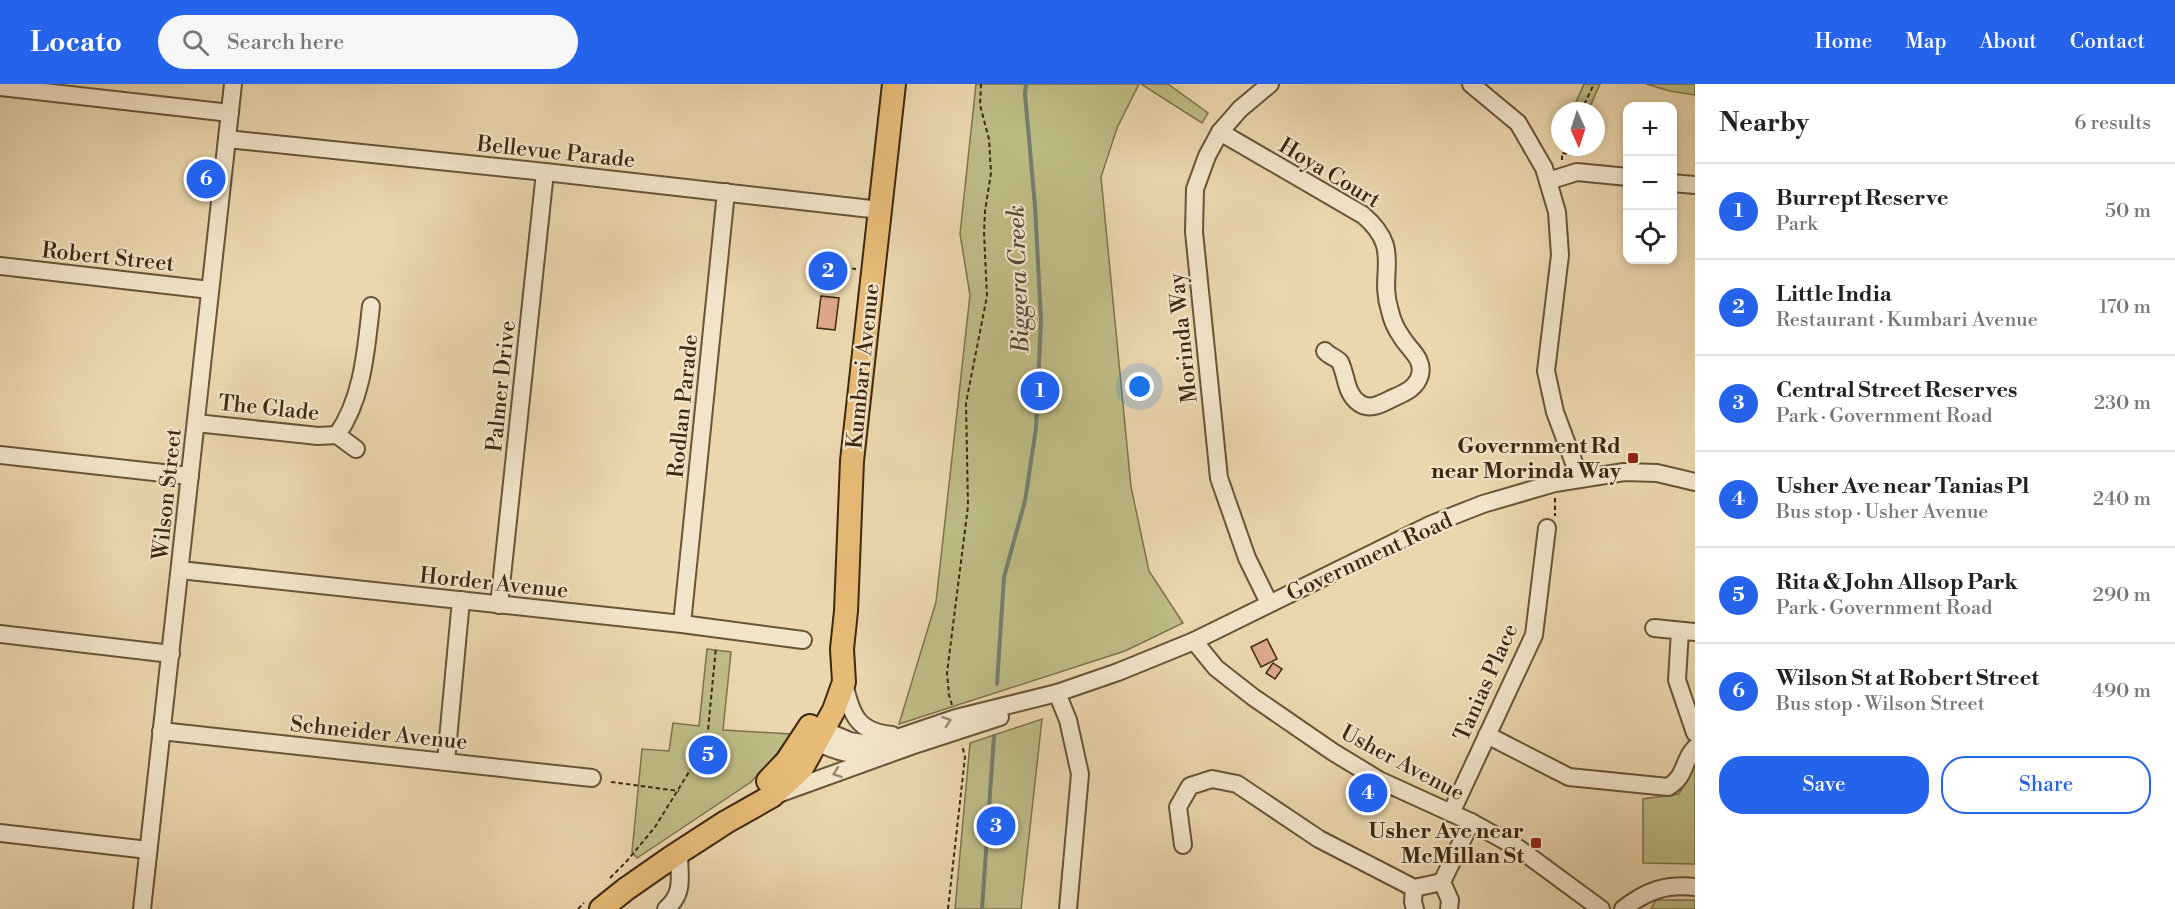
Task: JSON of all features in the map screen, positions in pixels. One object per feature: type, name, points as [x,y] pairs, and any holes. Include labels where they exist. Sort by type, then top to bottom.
[{"type":"main road","name":"Kumbari Avenue","points":[[814,733],[834,710],[844,682],[842,649],[846,611],[852,460],[894,84]]},
{"type":"main road","name":"Kumbari Avenue","points":[[814,733],[842,649]]},
{"type":"main road","name":"Government Road","points":[[594,905],[626,889],[726,822],[772,796],[802,768],[814,733]]},
{"type":"main road","name":"Government Road","points":[[726,822],[814,733]]},
{"type":"street","name":"Wilson Street","points":[[142,909],[233,84]]},
{"type":"street","name":"Morinda Way","points":[[1269,603],[1246,558],[1219,478],[1194,232],[1196,189],[1207,156],[1220,132],[1239,109],[1270,84]]},
{"type":"street","points":[[1471,84],[1518,123],[1544,168],[1557,212],[1560,255],[1546,371],[1555,412],[1580,479]]},
{"type":"street","points":[[0,87],[230,113]]},
{"type":"street","name":"Hoya Court","points":[[1220,132],[1363,215],[1382,235],[1388,250],[1386,295],[1389,311],[1402,339],[1419,358],[1420,374],[1416,383],[1410,390],[1382,404],[1364,406],[1356,400],[1346,385],[1340,362],[1325,351]]},
{"type":"street","name":"Bellevue Parade","points":[[227,139],[880,210]]},
{"type":"street","name":"Palmer Drive","points":[[499,605],[545,172]]},
{"type":"street","points":[[1548,181],[1577,172],[1623,177]]},
{"type":"street","points":[[1677,183],[1695,185]]},
{"type":"street","name":"Rodlan Parade","points":[[682,624],[726,192]]},
{"type":"street","name":"Robert Street","points":[[0,266],[210,290]]},
{"type":"street","name":"The Glade","points":[[337,435],[348,416],[363,372],[371,306]]},
{"type":"street","name":"The Glade","points":[[196,423],[318,436],[337,435],[356,449]]},
{"type":"street","points":[[0,455],[190,476]]},
{"type":"street","name":"Government Road","points":[[772,796],[910,740],[958,724],[1016,711],[1057,693],[1118,672],[1194,640],[1432,524],[1483,504],[1555,483],[1624,472],[1657,473],[1695,482]]},
{"type":"street","name":"Tanias Place","points":[[1451,813],[1534,635],[1547,528]]},
{"type":"street","name":"Horder Avenue","points":[[180,570],[682,624],[803,640]]},
{"type":"street","points":[[446,761],[461,600]]},
{"type":"street","points":[[1653,628],[1688,632],[1677,681],[1695,734]]},
{"type":"street","points":[[0,634],[171,654]]},
{"type":"street","name":"Usher Avenue","points":[[1194,640],[1216,668],[1253,697],[1334,752],[1379,780],[1471,822],[1518,848],[1601,909]]},
{"type":"street","name":"Government Road","points":[[844,682],[850,708],[859,723],[874,734],[893,735],[910,740]]},
{"type":"street","points":[[1057,693],[1068,720],[1080,774],[1068,909]]},
{"type":"street","name":"Schneider Avenue","points":[[162,731],[592,778]]},
{"type":"street","name":"Government Road","points":[[814,733],[868,744],[891,740],[910,740]]},
{"type":"street","points":[[1487,735],[1569,777],[1668,787],[1678,781],[1695,748]]},
{"type":"street","points":[[1183,845],[1178,807],[1190,786],[1212,779],[1237,784],[1319,839],[1414,888],[1442,882]]},
{"type":"street","points":[[1449,909],[1450,900],[1442,882],[1471,822]]},
{"type":"street","points":[[0,833],[148,850]]},
{"type":"street","points":[[666,909],[676,901],[679,894],[678,853]]},
{"type":"street","points":[[1623,909],[1640,895],[1662,888],[1695,887]]},
{"type":"street","points":[[1414,888],[1415,909]]},
{"type":"path","points":[[948,909],[964,757],[958,724],[949,695],[947,673],[968,506],[966,404],[987,296],[985,222],[991,173],[989,139],[980,105],[981,84]]},
{"type":"path","points":[[1585,102],[1594,84]]},
{"type":"path","points":[[822,258],[841,260],[840,267],[856,269]]},
{"type":"path","points":[[1547,528],[1555,519],[1555,483]]},
{"type":"path","points":[[610,878],[644,841],[679,791],[706,742],[716,647]]},
{"type":"path","points":[[611,782],[679,791]]},
{"type":"path","points":[[578,909],[594,905]]},
{"type":"shaded area","points":[[976,84],[1139,84],[1117,128],[1101,177],[1131,487],[1149,571],[1183,623],[1125,651],[899,724],[936,602],[970,295],[960,234]]},
{"type":"shaded area","points":[[1141,84],[1168,84],[1208,113],[1202,123]]},
{"type":"shaded area","points":[[1584,84],[1600,84],[1592,102],[1576,102]]},
{"type":"shaded area","points":[[1646,84],[1695,84],[1695,95],[1670,91]]},
{"type":"shaded area","points":[[707,649],[731,652],[723,730],[791,734],[773,759],[751,782],[637,858],[632,852],[642,749],[669,751],[673,723],[699,726]]},
{"type":"shaded area","points":[[1042,719],[1021,909],[955,909],[970,743]]},
{"type":"shaded area","points":[[1695,764],[1695,864],[1643,863],[1643,799],[1679,794]]},
{"type":"shaded area","points":[[1656,900],[1695,900],[1695,909],[1651,909]]},
{"type":"building","points":[[820,264],[838,265],[836,286],[818,284]]},
{"type":"building","points":[[821,296],[839,298],[835,330],[817,328]]},
{"type":"building","points":[[1267,639],[1277,659],[1261,667],[1251,647]]},
{"type":"building","points":[[1273,663],[1282,669],[1275,679],[1266,673]]},
{"type":"waterway","name":"Biggera Creek","points":[[997,684],[1004,577],[1025,501],[1036,428],[1041,320],[1026,84]]},
{"type":"waterway","name":"Biggera Creek","points":[[982,909],[994,736]]},
{"type":"place","name":"Wilson St at Robert Street","points":[[206,179]]},
{"type":"place","name":"Little India","points":[[828,271]]},
{"type":"place","name":"Burrept Reserve","points":[[1040,391]]},
{"type":"place","name":"Government Rd near Morinda Way","points":[[1633,458]]},
{"type":"place","name":"Rita & John Allsop Park","points":[[708,755]]},
{"type":"place","name":"Usher Ave near Tanias Pl","points":[[1368,793]]},
{"type":"place","name":"Central Street Reserves","points":[[996,826]]},
{"type":"place","name":"Usher Ave near McMillan St","points":[[1536,843]]}]
